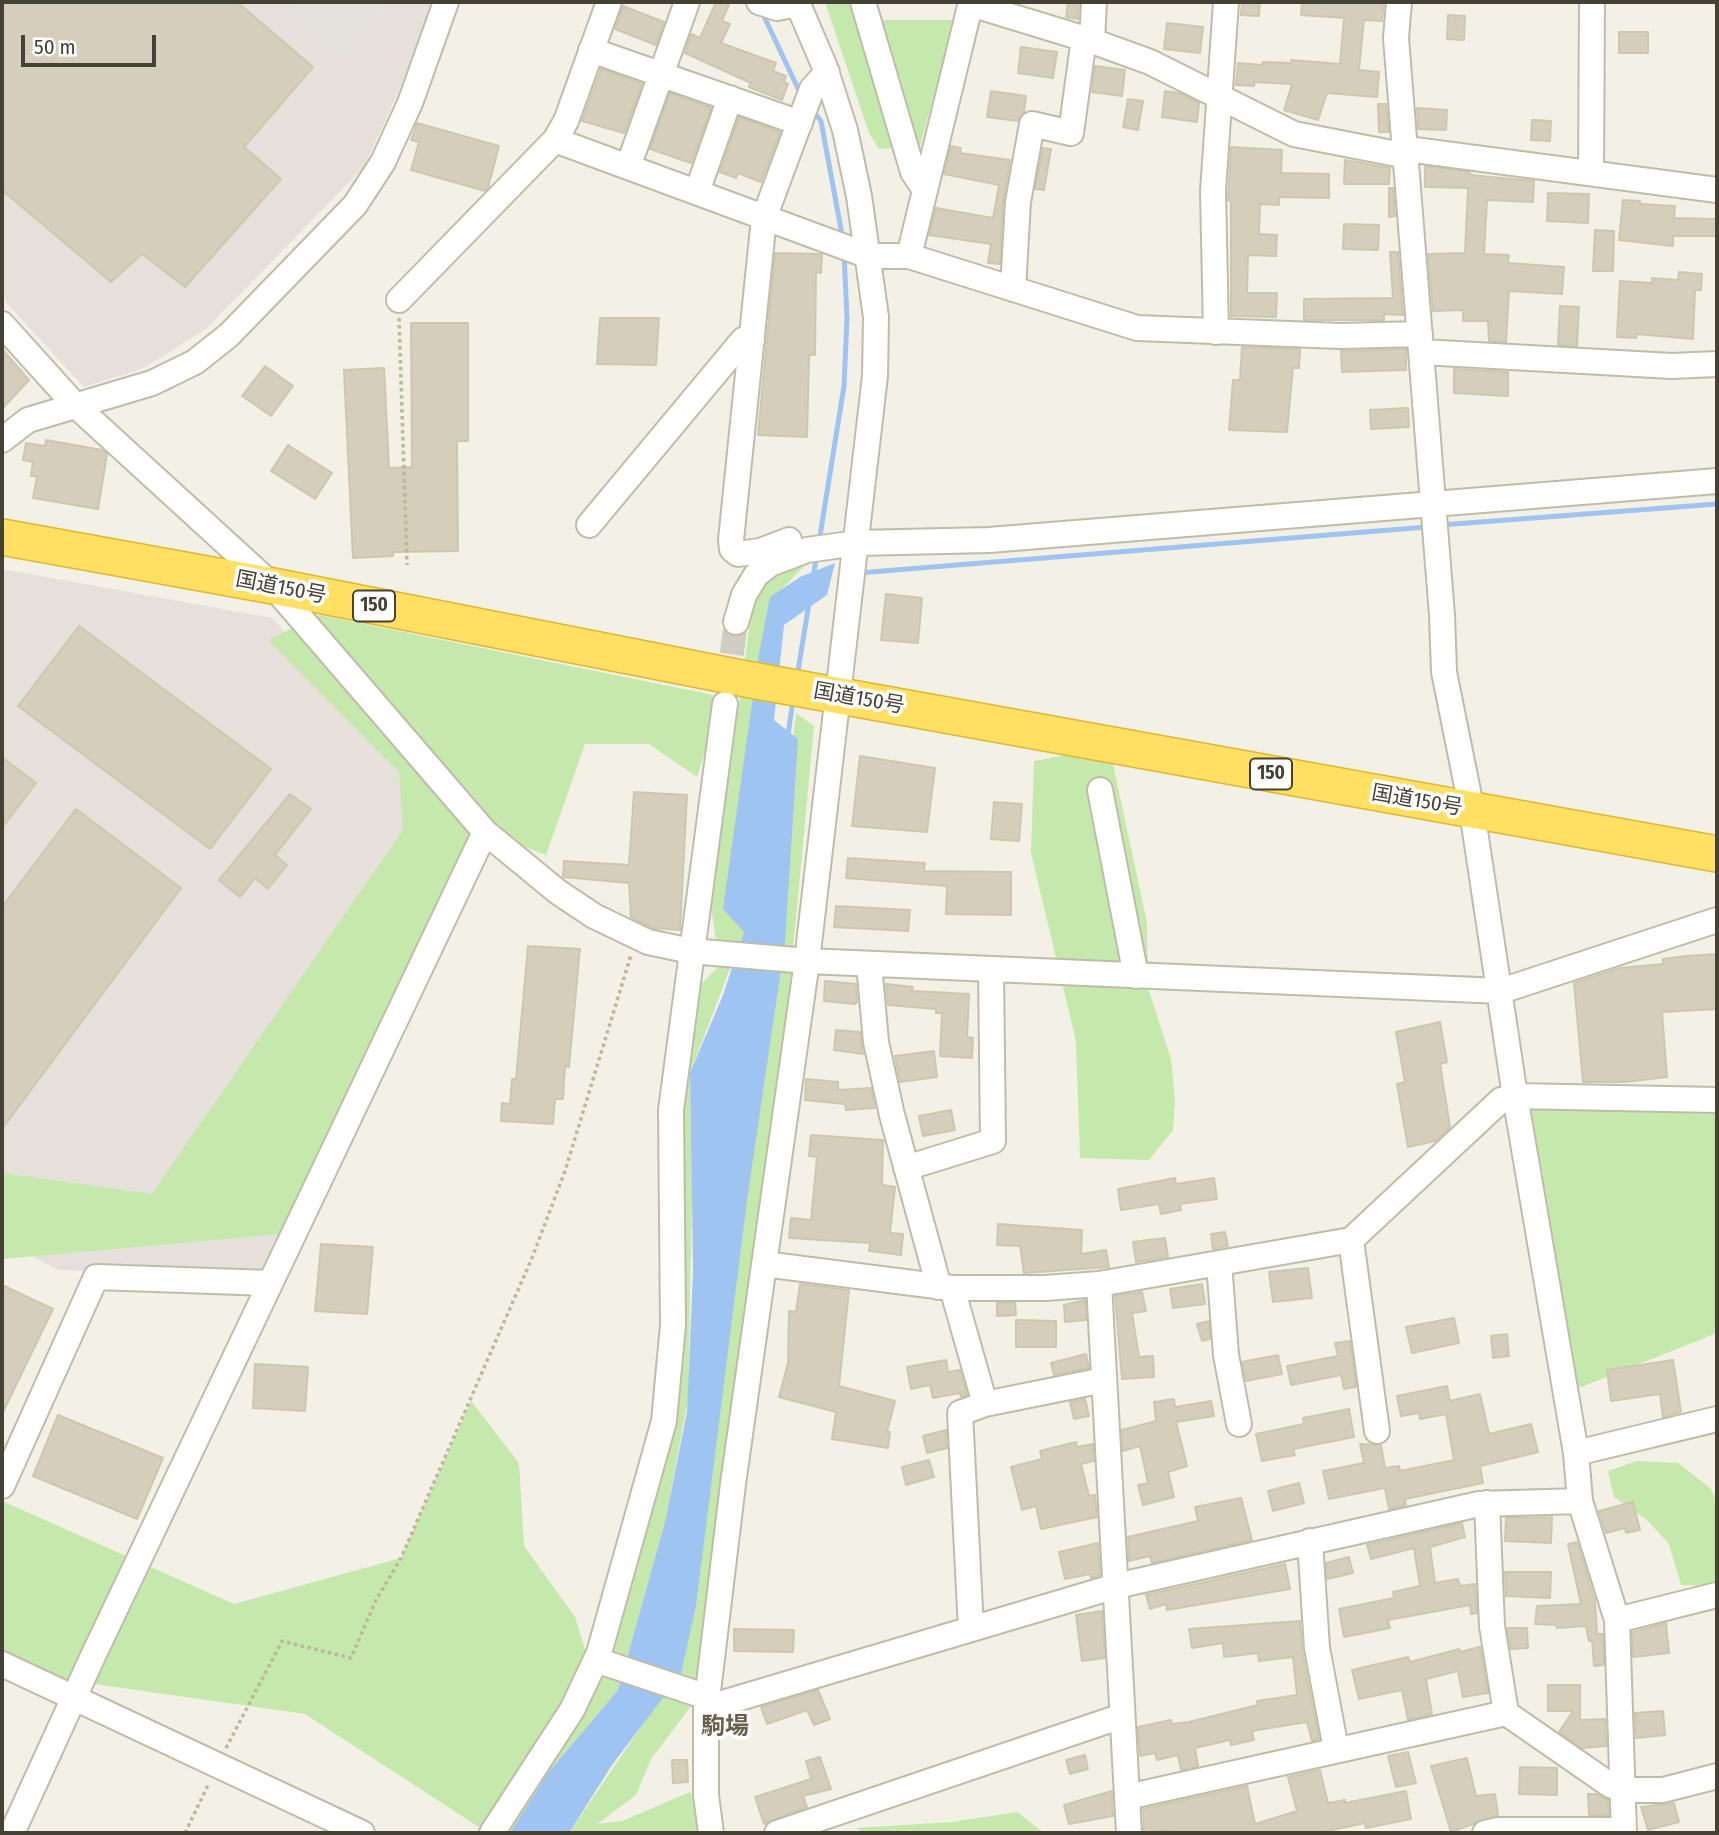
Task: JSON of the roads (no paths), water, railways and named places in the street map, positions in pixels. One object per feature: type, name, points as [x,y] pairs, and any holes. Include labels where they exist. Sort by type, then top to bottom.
[{"type":"highway","name":"国道150号","points":[[2,537],[273,586],[735,692],[831,693],[1717,854]]},
{"type":"street","points":[[2,440],[28,420],[152,383],[195,362],[229,335],[355,205],[383,162],[410,103],[446,2]]},
{"type":"street","points":[[399,300],[555,140],[566,121],[609,2]]},
{"type":"street","points":[[628,167],[687,2]]},
{"type":"street","points":[[712,1833],[705,1784],[700,1698],[764,1264],[831,693],[852,588],[875,376],[876,317],[869,256],[845,130],[827,72],[797,3],[777,8],[761,2]]},
{"type":"street","points":[[863,2],[913,172],[925,190]]},
{"type":"street","points":[[1013,289],[1018,202],[1032,124],[1071,133],[1094,2]]},
{"type":"street","points":[[1216,332],[1213,191],[1226,2]]},
{"type":"street","points":[[1399,2],[1396,38],[1407,152],[1444,672],[1472,811],[1501,991],[1514,1096],[1576,1453],[1580,1501],[1617,1620],[1625,1790],[1625,1832],[1498,1830],[1485,1833]]},
{"type":"street","points":[[1591,173],[1592,2]]},
{"type":"street","points":[[909,256],[971,3],[1150,62],[1294,134],[1407,152],[1717,190]]},
{"type":"street","points":[[591,50],[800,123]]},
{"type":"street","points":[[827,72],[812,89],[764,218],[732,549],[738,554],[748,554],[813,532],[856,548]]},
{"type":"street","points":[[697,192],[730,98]]},
{"type":"street","points":[[555,140],[869,256],[909,256],[1136,328],[1340,336],[1672,366],[1717,365]]},
{"type":"street","points":[[2,324],[75,405],[273,586],[485,832],[558,892],[594,916],[637,936],[691,951],[800,960],[1501,991],[1717,920]]},
{"type":"street","points":[[589,525],[743,340],[752,340]]},
{"type":"street","points":[[736,622],[744,595],[756,575],[769,564],[807,550],[989,540],[1717,481]]},
{"type":"street","points":[[492,1833],[572,1710],[606,1664],[664,1421],[673,1325],[671,1110],[691,951],[735,692]]},
{"type":"street","points":[[1100,790],[1136,976]]},
{"type":"street","points":[[12,1833],[74,1696],[485,832]]},
{"type":"street","points":[[869,964],[876,1042],[906,1168],[985,1404]]},
{"type":"street","points":[[906,1168],[993,1141],[991,969]]},
{"type":"street","points":[[764,1264],[945,1287],[1045,1288],[1099,1284],[1352,1240],[1501,1100],[1514,1096],[1717,1100]]},
{"type":"street","points":[[1352,1240],[1377,1431]]},
{"type":"street","points":[[1219,1263],[1226,1355],[1239,1424]]},
{"type":"street","points":[[2,1486],[96,1277],[270,1283]]},
{"type":"street","points":[[1099,1284],[1129,1833]]},
{"type":"street","points":[[971,1629],[960,1413],[985,1404],[1104,1380]]},
{"type":"street","points":[[1576,1453],[1717,1419]]},
{"type":"street","points":[[606,1664],[700,1698],[971,1629],[1116,1586],[1310,1541],[1486,1503],[1580,1501]]},
{"type":"street","points":[[1486,1503],[1492,1626],[1506,1713],[1610,1785],[1625,1790],[1663,1790],[1717,1776]]},
{"type":"street","points":[[1310,1541],[1317,1647],[1336,1749]]},
{"type":"street","points":[[1617,1620],[1717,1595]]},
{"type":"street","points":[[2,1664],[362,1833]]},
{"type":"street","points":[[1127,1797],[1506,1713]]},
{"type":"street","points":[[778,1833],[1122,1716]]},
{"type":"water","points":[[835,563],[827,595],[784,625],[774,720],[798,739],[785,942],[747,1200],[696,1606],[681,1674],[612,1765],[569,1833],[510,1833],[548,1773],[618,1690],[665,1522],[687,1412],[693,1272],[690,1073],[723,995],[744,932],[723,909],[759,654],[770,597],[800,577]]},
{"type":"waterway","points":[[762,12],[801,95]]},
{"type":"waterway","points":[[813,111],[821,121],[843,240]]},
{"type":"waterway","points":[[819,542],[844,386],[847,318],[844,253]]},
{"type":"waterway","points":[[1441,525],[1717,504]]},
{"type":"waterway","points":[[858,573],[1427,527]]},
{"type":"waterway","points":[[813,577],[817,555]]},
{"type":"waterway","points":[[797,677],[809,603]]},
{"type":"waterway","points":[[788,735],[793,700]]},
{"type":"tunnel","points":[[727,690],[736,622]]},
{"type":"district","name":"駒場","points":[[725,1727]]}]
